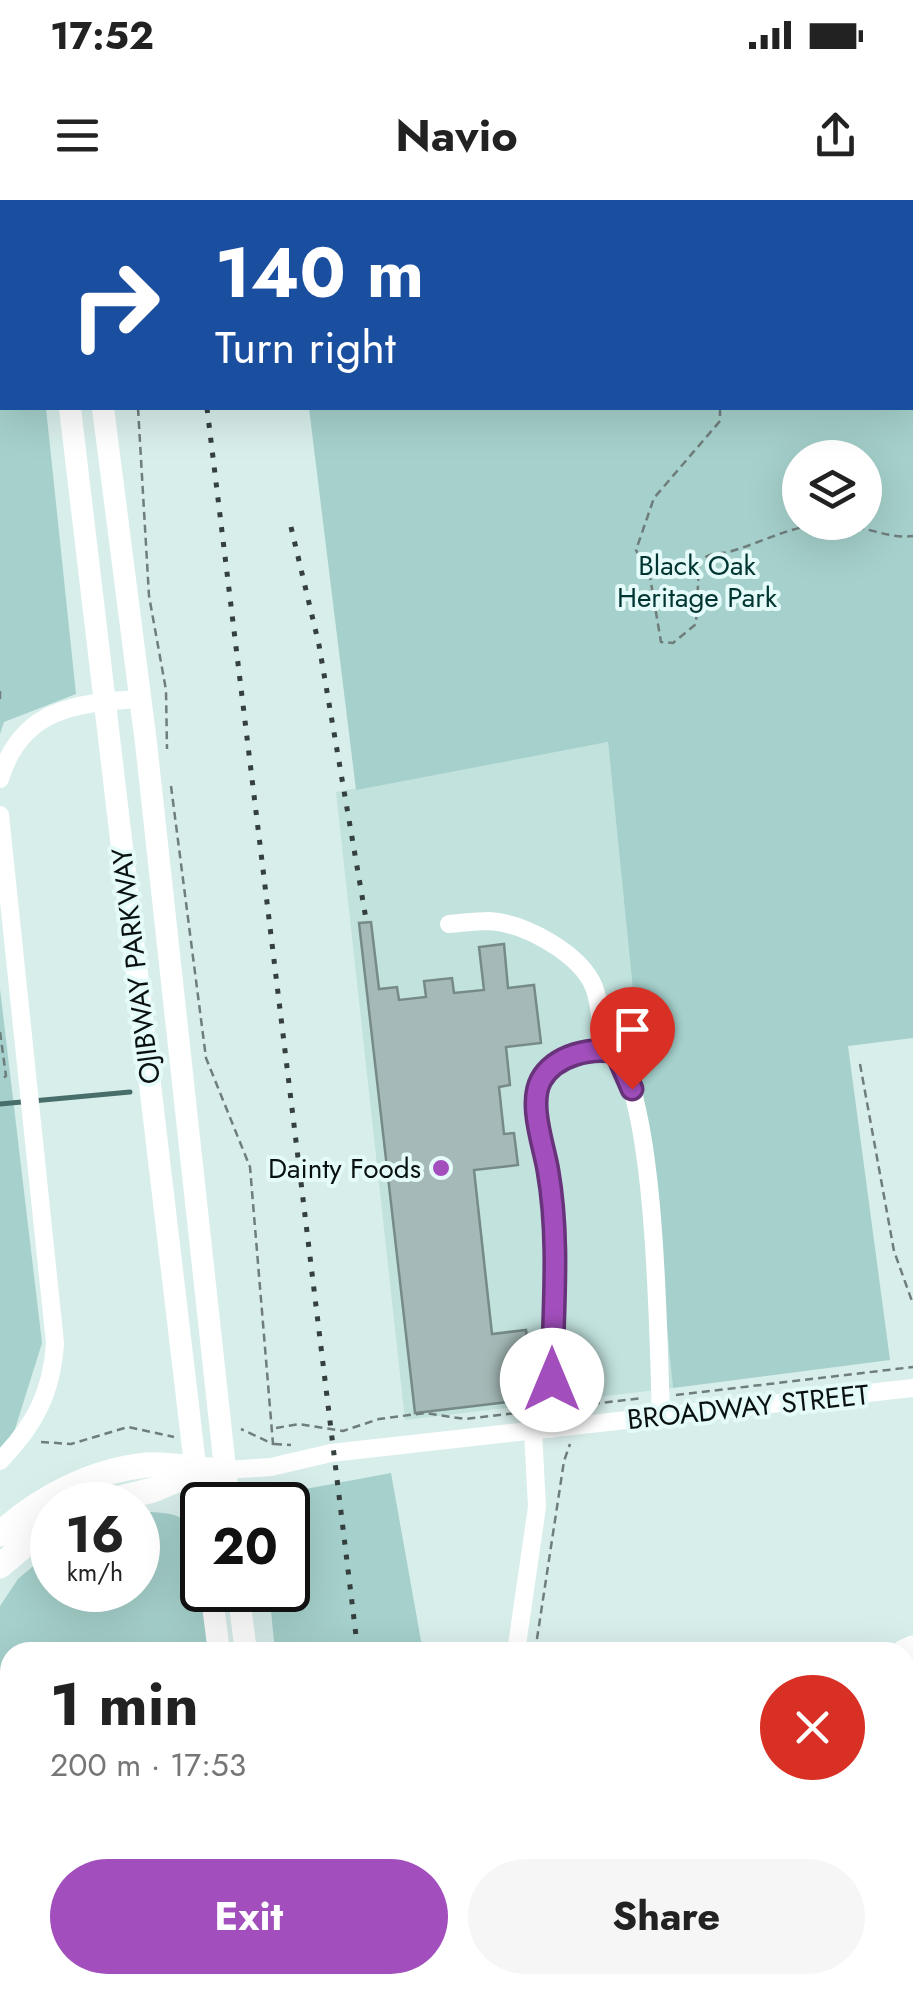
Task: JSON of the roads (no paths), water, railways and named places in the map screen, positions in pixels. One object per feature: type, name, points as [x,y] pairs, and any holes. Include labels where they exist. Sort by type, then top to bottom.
[{"type":"highway","points":[[0,1534],[43,1501],[108,1474],[150,1465],[196,1472],[226,1470]]},
{"type":"highway","points":[[160,1487],[196,1472]]},
{"type":"highway","points":[[0,1566],[30,1541]]},
{"type":"main road","name":"OJIBWAY PARKWAY","points":[[70,410],[197,1482]]},
{"type":"main road","name":"OJIBWAY PARKWAY","points":[[103,410],[227,1482]]},
{"type":"main road","points":[[214,1612],[218,1642]]},
{"type":"main road","points":[[241,1612],[245,1642]]},
{"type":"street","points":[[0,779],[8,752],[32,726],[54,711],[139,699]]},
{"type":"street","points":[[0,816],[55,1344],[41,1408],[26,1434],[0,1461]]},
{"type":"street","points":[[450,924],[492,921],[508,926],[549,942],[577,964],[594,986],[604,1050]]},
{"type":"street","points":[[517,1642],[537,1508],[542,1430],[552,1409],[555,1270],[550,1180],[536,1101],[542,1079],[568,1057],[604,1050],[616,1052],[627,1067],[638,1110],[655,1274],[661,1417]]},
{"type":"street","name":"BROADWAY STREET","points":[[226,1470],[913,1388]]},
{"type":"waterway","points":[[0,1104],[130,1092]]},
{"type":"railway","points":[[207,410],[357,1642]]},
{"type":"railway","points":[[291,527],[319,645],[366,919]]},
{"type":"place","name":"Dainty Foods","points":[[441,1168]]},
{"type":"park label","name":"Black Oak Heritage Park","points":[[697,581]]}]
